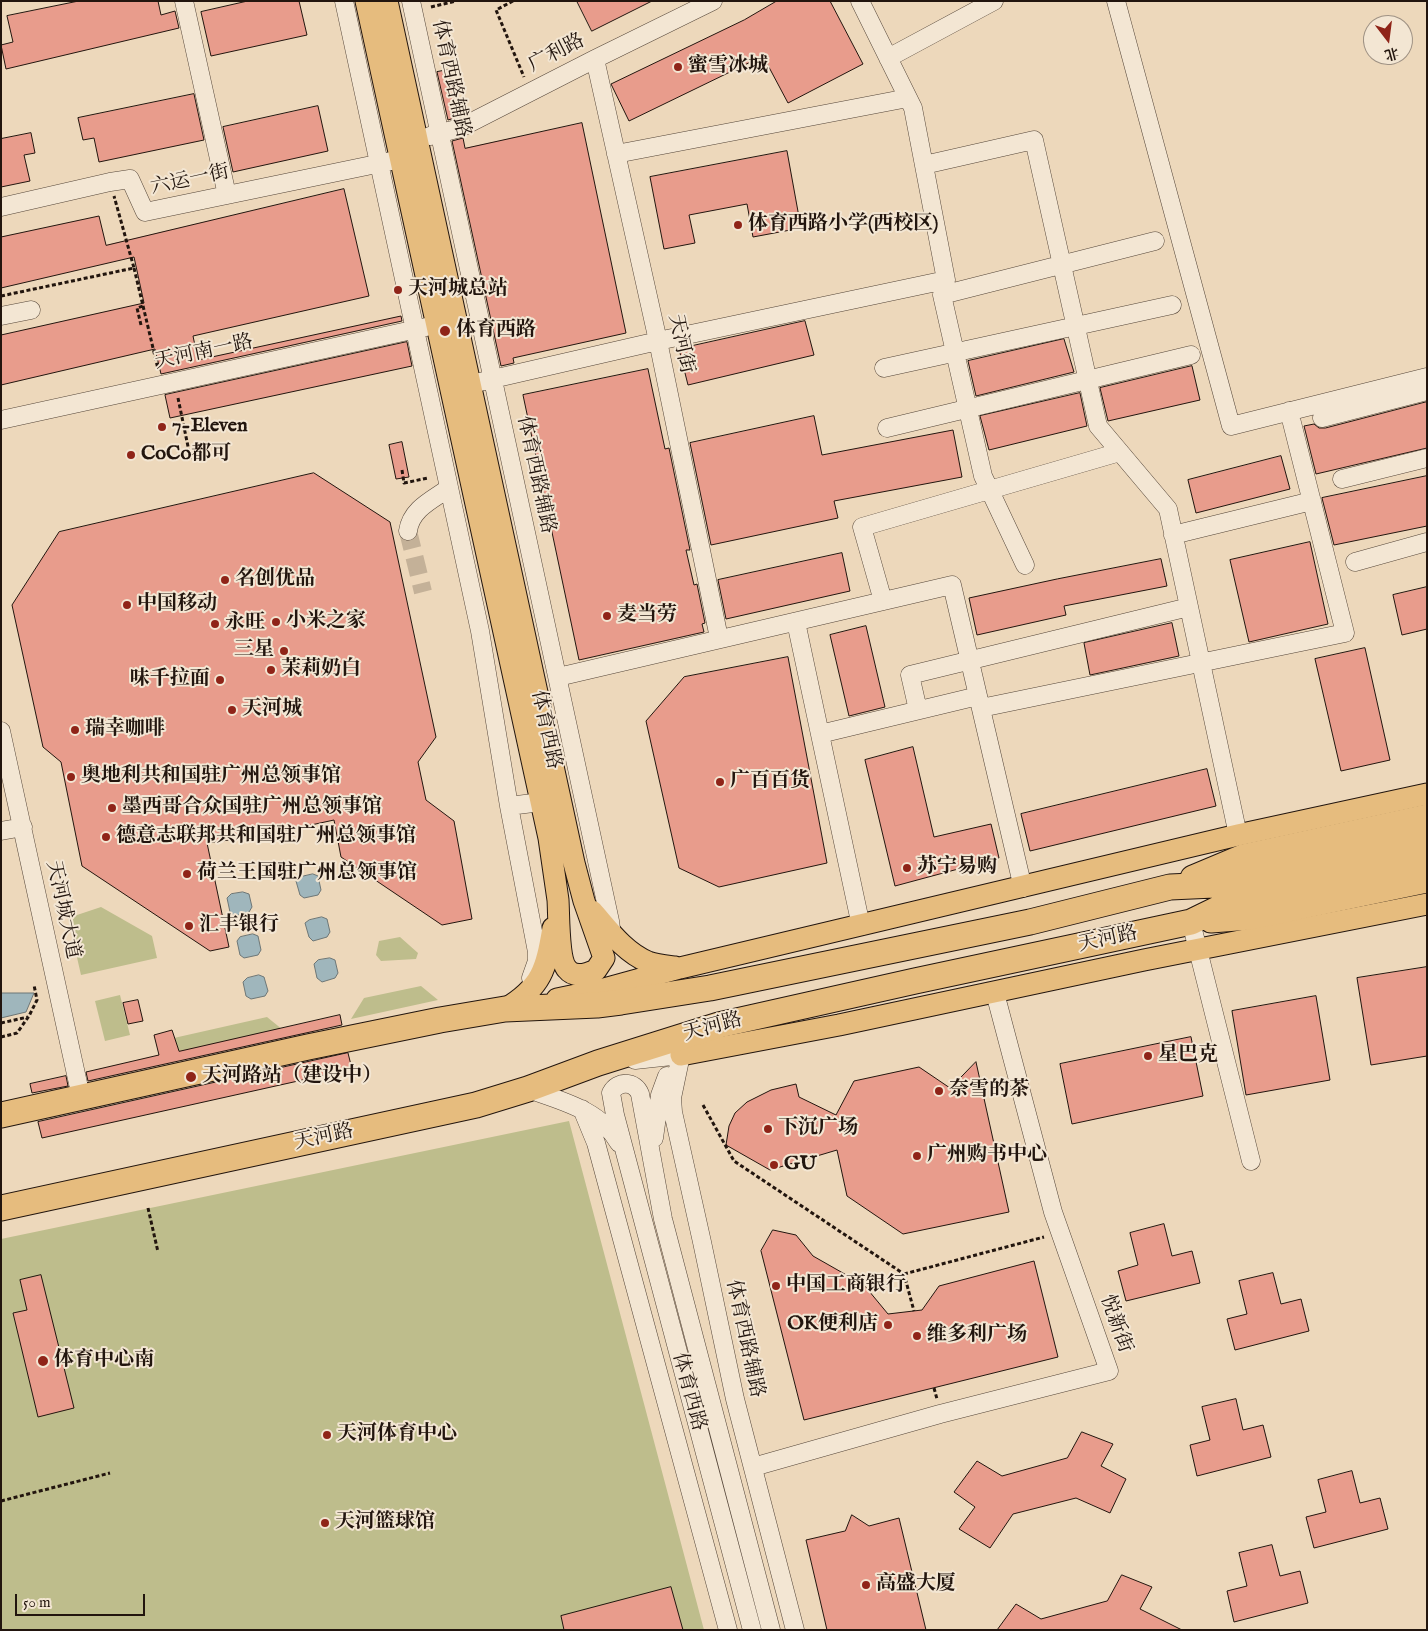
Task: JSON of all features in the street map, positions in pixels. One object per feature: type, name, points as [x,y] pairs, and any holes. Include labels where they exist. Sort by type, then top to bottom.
[{"type":"highway","points":[[1170,887],[1241,846],[1427,817]]},
{"type":"highway","name":"天河路","points":[[1,1115],[396,1029],[505,1009],[597,1005],[710,988],[1030,922],[1170,887],[1214,884],[1427,839]]},
{"type":"highway","name":"天河路","points":[[1,1208],[476,1105],[528,1089],[598,1063],[720,1025],[1192,922],[1232,902],[1427,860]]},
{"type":"highway","points":[[1192,922],[1250,917],[1427,880]]},
{"type":"main road","name":"体育西路","points":[[366,1],[541,802],[558,901]]},
{"type":"main road","name":"体育西路","points":[[387,1],[546,735],[584,901],[604,958]]},
{"type":"main road","points":[[505,1009],[600,990],[680,968],[1023,888],[1241,846],[1427,794]]},
{"type":"main road","points":[[558,901],[562,957],[568,970],[572,974],[590,972],[596,970],[604,958]]},
{"type":"main road","points":[[505,1009],[535,986],[543,970],[552,938],[558,901]]},
{"type":"main road","points":[[584,901],[612,934],[633,953],[649,962],[680,968]]},
{"type":"main road","points":[[682,1055],[755,1042],[1427,904]]},
{"type":"street","points":[[184,1],[228,195]]},
{"type":"street","points":[[344,1],[480,631],[535,942],[537,961],[527,986],[520,996],[505,1009]]},
{"type":"street","name":"体育西路辅路","points":[[411,1],[612,934]]},
{"type":"street","name":"广利路","points":[[417,140],[460,128],[595,58],[713,1]]},
{"type":"street","points":[[471,384],[658,341],[946,280],[910,103],[860,1]]},
{"type":"street","points":[[888,58],[994,1]]},
{"type":"street","points":[[1116,1],[1231,426],[1427,377]]},
{"type":"street","name":"天河街","points":[[595,58],[658,341],[719,638]]},
{"type":"street","points":[[616,154],[910,103]]},
{"type":"street","points":[[924,165],[1034,140],[1098,426],[1168,509],[1241,846]]},
{"type":"street","name":"六运一街","points":[[1,207],[130,179],[145,212],[401,159]]},
{"type":"street","points":[[1025,565],[983,476],[942,295],[1155,240]]},
{"type":"street","points":[[884,368],[1172,305]]},
{"type":"street","points":[[1,316],[31,310]]},
{"type":"street","name":"天河南一路","points":[[1,420],[437,324]]},
{"type":"street","points":[[887,428],[1191,355]]},
{"type":"street","points":[[1322,418],[1427,391]]},
{"type":"street","points":[[820,734],[918,710],[979,702],[1345,633],[1289,411]]},
{"type":"street","points":[[883,601],[862,526],[1120,452]]},
{"type":"street","points":[[1342,479],[1427,458]]},
{"type":"street","points":[[408,531],[409,522],[416,511],[449,488]]},
{"type":"street","points":[[1173,535],[1312,501]]},
{"type":"street","points":[[1355,562],[1427,542]]},
{"type":"street","points":[[558,677],[952,585],[1023,888]]},
{"type":"street","points":[[918,710],[910,675],[1189,607]]},
{"type":"street","points":[[796,622],[861,926]]},
{"type":"street","name":"天河城大道","points":[[1,731],[5,763],[23,827],[81,1097]]},
{"type":"street","points":[[510,806],[541,802]]},
{"type":"street","points":[[1,831],[23,827]]},
{"type":"street","points":[[1192,922],[1251,1161]]},
{"type":"street","points":[[604,958],[612,934]]},
{"type":"street","name":"悦新街","points":[[752,1467],[940,1414],[1109,1372],[1053,1212],[995,993]]},
{"type":"street","points":[[652,1161],[660,1095],[670,1070],[682,1055],[720,1025]]},
{"type":"street","points":[[598,1063],[682,1055]]},
{"type":"street","name":"体育西路辅路","points":[[682,1055],[672,1098],[673,1112],[728,1369],[795,1630]]},
{"type":"street","name":"体育西路","points":[[752,1630],[625,1154],[611,1093],[617,1087],[624,1084],[631,1084],[638,1088],[640,1094],[665,1228],[771,1630]]},
{"type":"street","points":[[528,1089],[582,1108],[603,1122],[615,1136],[625,1154]]},
{"type":"street","points":[[582,1108],[596,1143],[728,1630]]},
{"type":"path","points":[[431,7],[456,1]]},
{"type":"path","points":[[513,1],[496,10],[529,92]]},
{"type":"path","points":[[110,182],[134,268],[158,371]]},
{"type":"path","points":[[1,296],[134,268]]},
{"type":"path","points":[[141,325],[137,308],[143,306]]},
{"type":"path","points":[[500,324],[522,319]]},
{"type":"path","points":[[178,396],[191,461]]},
{"type":"path","points":[[402,470],[404,483],[428,478]]},
{"type":"path","points":[[1,1037],[17,1033],[29,1016],[37,1000],[34,985]]},
{"type":"path","points":[[1,1023],[29,1016]]},
{"type":"path","points":[[703,1105],[734,1161],[904,1274],[914,1311]]},
{"type":"path","points":[[148,1208],[158,1252]]},
{"type":"path","points":[[904,1274],[1061,1233]]},
{"type":"path","points":[[1,1501],[110,1473]]},
{"type":"shaded area","points":[[101,907],[152,936],[157,958],[81,975],[68,918]]},
{"type":"shaded area","points":[[400,937],[418,953],[416,959],[381,961],[376,955],[379,941]]},
{"type":"shaded area","points":[[421,986],[438,1000],[351,1019],[364,998]]},
{"type":"shaded area","points":[[120,995],[130,1035],[105,1041],[95,1001]]},
{"type":"shaded area","points":[[267,1017],[283,1030],[156,1059],[165,1040]]},
{"type":"shaded area","name":"天河体育中心","points":[[569,1121],[704,1630],[1,1630],[1,1239]]},
{"type":"water","points":[[313,874],[318,876],[321,890],[318,895],[304,898],[300,895],[296,881],[300,877]]},
{"type":"water","points":[[243,892],[249,894],[252,907],[249,912],[235,916],[230,912],[227,898],[231,894]]},
{"type":"water","points":[[322,917],[327,919],[330,932],[327,937],[313,941],[309,937],[305,923]]},
{"type":"water","points":[[253,934],[258,936],[261,950],[258,955],[244,958],[240,955],[237,941],[240,937]]},
{"type":"water","points":[[330,958],[335,960],[338,973],[335,978],[322,982],[317,978],[314,964],[318,960]]},
{"type":"water","points":[[259,975],[264,977],[268,991],[265,996],[251,999],[246,996],[243,982],[247,978]]},
{"type":"water","points":[[1,993],[34,993],[26,1012],[1,1018]]},
{"type":"building","points":[[79,1],[158,1],[161,15],[175,11],[179,28],[6,69],[1,45],[13,42],[7,16]]},
{"type":"building","points":[[248,1],[299,1],[307,35],[211,56],[201,12]]},
{"type":"building","points":[[577,1],[652,1],[592,31]]},
{"type":"building","points":[[777,1],[830,1],[863,64],[788,103],[763,56],[629,121],[611,84],[744,20]]},
{"type":"building","points":[[448,70],[458,117],[448,120],[437,72]]},
{"type":"building","points":[[194,94],[204,140],[99,162],[94,138],[83,140],[78,118]]},
{"type":"building","points":[[318,106],[328,151],[233,172],[223,127]]},
{"type":"building","points":[[582,123],[626,333],[513,358],[514,363],[501,366],[452,141],[463,138],[465,148]]},
{"type":"building","points":[[31,133],[35,153],[24,155],[30,181],[1,187],[1,139]]},
{"type":"building","points":[[787,151],[801,228],[753,237],[747,204],[689,215],[695,243],[664,249],[650,177]]},
{"type":"building","points":[[344,189],[369,296],[193,336],[198,360],[401,316],[402,321],[161,374],[155,349],[1,385],[1,335],[144,303],[134,257],[1,288],[1,237],[99,216],[106,245]]},
{"type":"building","points":[[805,321],[814,355],[688,385],[679,349]]},
{"type":"building","points":[[1064,339],[1074,372],[976,396],[968,361]]},
{"type":"building","points":[[407,342],[412,366],[170,418],[165,395]]},
{"type":"building","points":[[1192,366],[1200,400],[1108,421],[1100,388]]},
{"type":"building","points":[[648,369],[665,449],[669,448],[690,550],[686,550],[694,585],[697,584],[705,623],[702,624],[704,632],[579,660],[523,395]]},
{"type":"building","points":[[1080,393],[1087,426],[989,450],[980,416]]},
{"type":"building","points":[[1427,402],[1427,448],[1316,474],[1304,426],[1314,424],[1319,428],[1325,428]]},
{"type":"building","points":[[814,416],[822,455],[953,430],[962,477],[834,501],[838,518],[711,545],[690,443]]},
{"type":"building","points":[[402,442],[409,477],[396,479],[389,445]]},
{"type":"building","points":[[1281,456],[1290,489],[1196,513],[1188,480]]},
{"type":"building","name":"天河城","points":[[314,473],[390,522],[436,737],[418,762],[426,800],[454,821],[472,919],[442,925],[341,857],[334,820],[265,835],[207,843],[229,947],[210,951],[82,866],[61,762],[43,747],[12,605],[59,532]]},
{"type":"building","points":[[1427,476],[1427,526],[1334,545],[1322,498]]},
{"type":"building","points":[[1310,542],[1328,624],[1249,642],[1230,560]]},
{"type":"building","points":[[842,553],[850,591],[726,619],[718,580]]},
{"type":"building","points":[[1161,559],[1167,586],[1064,606],[1066,615],[977,635],[969,598]]},
{"type":"building","points":[[1427,587],[1427,629],[1402,635],[1393,595]]},
{"type":"building","points":[[1172,623],[1179,656],[1090,675],[1084,643]]},
{"type":"building","points":[[866,626],[885,707],[849,716],[830,635]]},
{"type":"building","points":[[1365,648],[1390,760],[1341,771],[1315,659]]},
{"type":"building","points":[[788,657],[827,863],[719,887],[679,868],[646,721],[684,677]]},
{"type":"building","points":[[913,747],[934,837],[991,824],[999,858],[895,886],[865,760]]},
{"type":"building","points":[[1207,769],[1216,806],[1030,851],[1021,814]]},
{"type":"building","points":[[1427,967],[1427,1056],[1371,1065],[1357,978]]},
{"type":"building","points":[[1316,996],[1330,1080],[1246,1095],[1232,1011]]},
{"type":"building","points":[[138,1000],[143,1021],[128,1024],[123,1003]]},
{"type":"building","points":[[340,1015],[342,1025],[88,1081],[86,1072],[159,1055],[154,1035],[172,1030],[179,1051]]},
{"type":"building","points":[[1191,1037],[1203,1096],[1072,1124],[1060,1064]]},
{"type":"building","points":[[348,1053],[352,1069],[42,1138],[38,1122]]},
{"type":"building","name":"广州购书中心","points":[[976,1062],[1009,1212],[903,1234],[847,1196],[837,1150],[770,1170],[726,1145],[729,1126],[735,1113],[747,1102],[771,1090],[796,1084],[799,1097],[836,1115],[854,1081],[919,1067],[950,1088]]},
{"type":"building","points":[[66,1076],[68,1086],[32,1093],[30,1084]]},
{"type":"building","points":[[1164,1224],[1172,1256],[1192,1251],[1200,1283],[1126,1301],[1118,1271],[1138,1265],[1130,1233]]},
{"type":"building","name":"维多利广场","points":[[773,1230],[796,1235],[813,1256],[864,1285],[888,1314],[922,1310],[939,1286],[1034,1261],[1058,1357],[804,1420],[761,1251]]},
{"type":"building","points":[[1273,1273],[1281,1304],[1301,1299],[1309,1331],[1235,1350],[1227,1319],[1247,1314],[1239,1281]]},
{"type":"building","name":"体育中心南","points":[[41,1275],[74,1408],[38,1417],[13,1313],[27,1310],[20,1280]]},
{"type":"building","points":[[1236,1399],[1243,1430],[1263,1425],[1271,1457],[1197,1476],[1190,1445],[1210,1440],[1202,1407]]},
{"type":"building","points":[[1082,1432],[1113,1444],[1101,1466],[1126,1479],[1110,1513],[1076,1498],[1013,1514],[990,1548],[959,1529],[975,1507],[954,1492],[977,1461],[1002,1476],[1067,1458]]},
{"type":"building","points":[[1352,1471],[1360,1503],[1380,1498],[1388,1529],[1314,1548],[1306,1517],[1326,1512],[1318,1480]]},
{"type":"building","name":"高盛大厦","points":[[852,1515],[869,1526],[899,1518],[926,1630],[827,1630],[806,1540],[845,1531]]},
{"type":"building","points":[[1272,1545],[1280,1576],[1300,1571],[1308,1603],[1234,1622],[1227,1591],[1247,1586],[1239,1553]]},
{"type":"building","points":[[1122,1575],[1152,1587],[1140,1609],[1182,1630],[997,1630],[1016,1604],[1041,1619],[1107,1601]]},
{"type":"building","points":[[671,1587],[683,1630],[564,1630],[561,1616]]},
{"type":"tunnel","points":[[408,531],[423,592]]},
{"type":"place","name":"蜜雪冰城","points":[[678,67]]},
{"type":"place","name":"体育西路小学(西校区)","points":[[738,225]]},
{"type":"place","name":"天河城总站","points":[[398,290]]},
{"type":"place","name":"体育西路","points":[[445,331]]},
{"type":"place","name":"7-Eleven","points":[[162,427]]},
{"type":"place","name":"CoCo都可","points":[[131,455]]},
{"type":"place","name":"名创优品","points":[[225,580]]},
{"type":"place","name":"中国移动","points":[[127,605]]},
{"type":"place","name":"麦当劳","points":[[607,616]]},
{"type":"place","name":"小米之家","points":[[276,622]]},
{"type":"place","name":"永旺","points":[[215,624]]},
{"type":"place","name":"三星","points":[[284,651]]},
{"type":"place","name":"茉莉奶白","points":[[271,670]]},
{"type":"place","name":"味千拉面","points":[[220,680]]},
{"type":"place","name":"天河城","points":[[232,710]]},
{"type":"place","name":"瑞幸咖啡","points":[[75,730]]},
{"type":"place","name":"奥地利共和国驻广州总领事馆","points":[[71,777]]},
{"type":"place","name":"广百百货","points":[[720,782]]},
{"type":"place","name":"墨西哥合众国驻广州总领事馆","points":[[112,808]]},
{"type":"place","name":"德意志联邦共和国驻广州总领事馆","points":[[106,837]]},
{"type":"place","name":"苏宁易购","points":[[907,868]]},
{"type":"place","name":"荷兰王国驻广州总领事馆","points":[[187,874]]},
{"type":"place","name":"汇丰银行","points":[[189,926]]},
{"type":"place","name":"星巴克","points":[[1148,1056]]},
{"type":"place","name":"天河路站（建设中）","points":[[191,1077]]},
{"type":"place","name":"奈雪的茶","points":[[939,1091]]},
{"type":"place","name":"下沉广场","points":[[768,1129]]},
{"type":"place","name":"广州购书中心","points":[[917,1156]]},
{"type":"place","name":"GU","points":[[774,1165]]},
{"type":"place","name":"中国工商银行","points":[[776,1286]]},
{"type":"place","name":"OK便利店","points":[[888,1325]]},
{"type":"place","name":"维多利广场","points":[[917,1336]]},
{"type":"place","name":"体育中心南","points":[[43,1361]]},
{"type":"place","name":"天河体育中心","points":[[327,1435]]},
{"type":"place","name":"天河篮球馆","points":[[325,1523]]},
{"type":"place","name":"高盛大厦","points":[[866,1585]]}]
